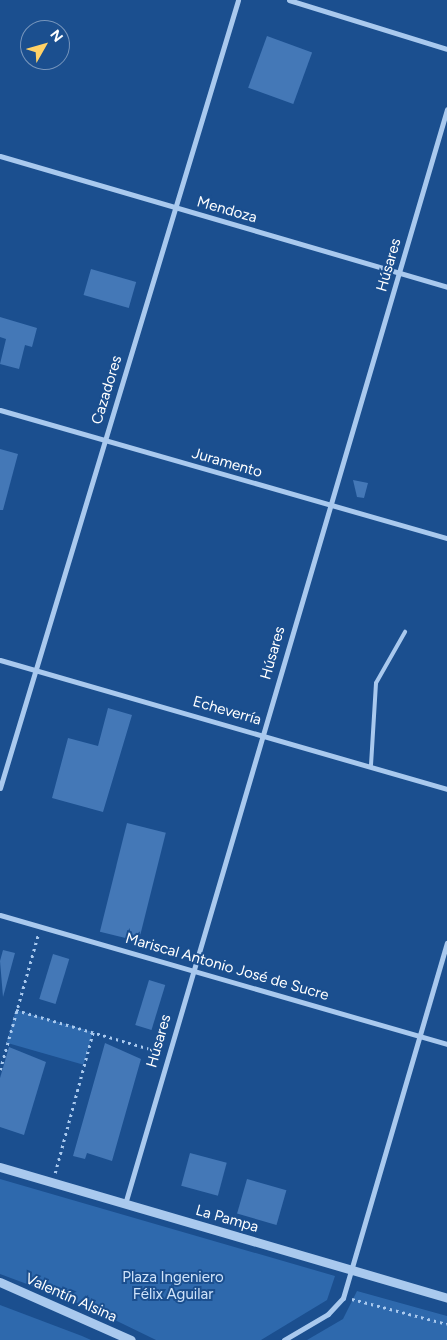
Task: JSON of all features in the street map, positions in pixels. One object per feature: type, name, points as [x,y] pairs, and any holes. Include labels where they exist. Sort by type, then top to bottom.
[{"type":"street","name":"Cazadores","points":[[0,788],[104,442],[177,208],[238,0]]},
{"type":"street","points":[[289,0],[447,49]]},
{"type":"street","name":"Húsares","points":[[125,1204],[329,504],[400,273],[447,109]]},
{"type":"street","name":"Mendoza","points":[[0,156],[447,287]]},
{"type":"street","name":"Juramento","points":[[0,410],[104,442],[447,538]]},
{"type":"street","name":"Echeverría","points":[[0,660],[447,788]]},
{"type":"street","name":"Mariscal Antonio José de Sucre","points":[[0,915],[447,1044]]},
{"type":"street","points":[[284,1340],[328,1314],[343,1298],[447,943]]},
{"type":"street","name":"La Pampa","points":[[0,1167],[447,1298]]},
{"type":"street","name":"Valentín Alsina","points":[[0,1282],[131,1340]]},
{"type":"lane","points":[[371,765],[376,683],[405,632]]},
{"type":"path","points":[[0,1070],[40,926]]},
{"type":"path","points":[[16,1010],[169,1054]]},
{"type":"path","points":[[53,1183],[93,1032]]},
{"type":"path","points":[[343,1298],[447,1324]]},
{"type":"green space","points":[[16,1010],[93,1032],[84,1065],[7,1043]]},
{"type":"green space","name":"Plaza Ingeniero Félix Aguilar","points":[[0,1179],[335,1276],[327,1300],[261,1340],[156,1340],[86,1306],[0,1274]]},
{"type":"green space","points":[[357,1291],[447,1316],[447,1340],[307,1340],[343,1319]]},
{"type":"green space","points":[[0,1305],[82,1336],[91,1340],[0,1340]]},
{"type":"building","points":[[267,36],[312,52],[293,104],[248,88]]},
{"type":"building","points":[[91,269],[136,282],[129,308],[84,295]]},
{"type":"building","points":[[0,317],[37,328],[32,347],[25,345],[19,369],[0,364],[6,339],[0,337]]},
{"type":"building","points":[[0,449],[18,454],[3,510],[0,510]]},
{"type":"building","points":[[353,480],[368,483],[364,498],[357,497]]},
{"type":"building","points":[[108,708],[132,715],[103,812],[52,798],[68,738],[98,746]]},
{"type":"building","points":[[127,823],[166,833],[139,941],[100,932]]},
{"type":"building","points":[[3,950],[15,953],[3,997],[0,961]]},
{"type":"building","points":[[53,954],[69,959],[56,1004],[39,999]]},
{"type":"building","points":[[149,980],[165,985],[152,1030],[135,1025]]},
{"type":"building","points":[[105,1043],[141,1059],[112,1161],[87,1153],[85,1159],[73,1156]]},
{"type":"building","points":[[9,1047],[46,1062],[24,1135],[0,1127],[0,1078]]},
{"type":"building","points":[[190,1153],[227,1163],[218,1196],[181,1186]]},
{"type":"building","points":[[247,1179],[286,1190],[276,1225],[237,1214]]}]
